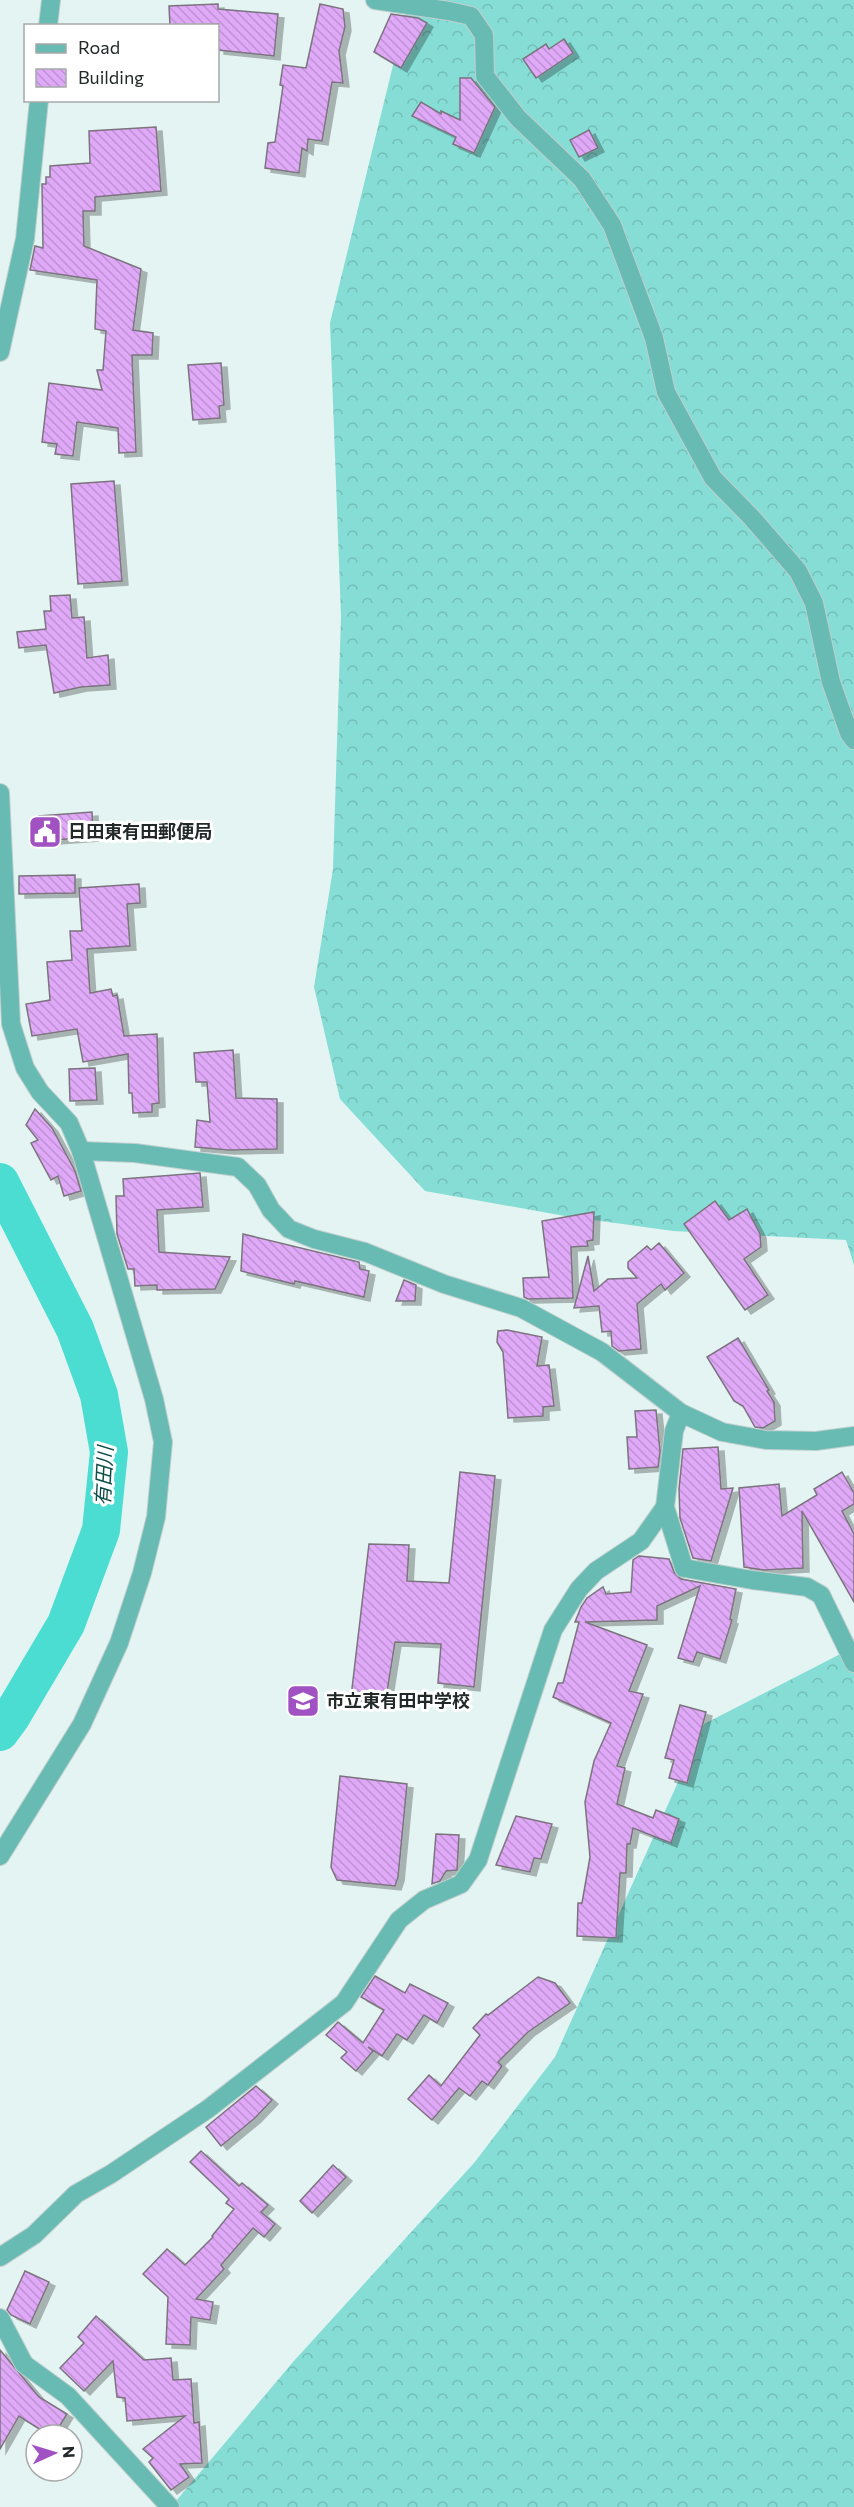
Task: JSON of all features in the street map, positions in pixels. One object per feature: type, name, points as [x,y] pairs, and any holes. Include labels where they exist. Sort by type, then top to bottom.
[{"type":"street","points":[[48,24],[51,0]]},
{"type":"street","points":[[375,0],[448,10],[471,16],[484,35],[485,76],[518,118],[582,179],[612,225],[654,338],[666,392],[713,478],[752,518],[798,571],[814,603],[831,682],[849,733],[854,740]]},
{"type":"street","points":[[0,352],[25,238],[39,102]]},
{"type":"street","points":[[0,793],[6,1025],[25,1068],[40,1092],[69,1123],[81,1151],[154,1399],[163,1442],[156,1517],[142,1573],[119,1643],[82,1724],[0,1856]]},
{"type":"street","points":[[81,1151],[135,1153],[238,1167],[256,1185],[270,1210],[289,1229],[314,1239],[365,1252],[444,1284],[521,1308],[602,1352],[681,1413],[722,1432],[766,1440],[816,1441],[854,1436]]},
{"type":"street","points":[[681,1413],[674,1431],[665,1507],[684,1568],[807,1587],[820,1595],[854,1663]]},
{"type":"street","points":[[0,2257],[34,2235],[76,2194],[111,2174],[208,2109],[324,2020],[344,2003],[399,1920],[424,1900],[461,1884],[478,1860],[553,1630],[579,1589],[596,1570],[641,1541],[665,1507]]},
{"type":"street","points":[[0,2318],[24,2364],[68,2396],[170,2507]]},
{"type":"green space","points":[[409,0],[854,0],[854,1265],[846,1240],[673,1231],[565,1216],[425,1191],[340,1099],[314,987],[333,869],[341,616],[330,323]]},
{"type":"green space","points":[[854,1647],[854,2507],[171,2507],[293,2362],[474,2163],[555,2057],[704,1724]]},
{"type":"building","points":[[218,4],[218,9],[278,14],[274,56],[219,50],[219,24],[170,24],[169,6]]},
{"type":"building","points":[[320,4],[343,9],[345,27],[339,51],[343,83],[332,82],[322,141],[308,139],[307,151],[302,148],[299,173],[265,168],[268,143],[275,142],[283,86],[280,85],[283,65],[306,68]]},
{"type":"building","points":[[391,14],[418,18],[427,23],[401,68],[374,52]]},
{"type":"building","points":[[564,39],[573,53],[536,78],[523,59],[546,44],[549,49]]},
{"type":"building","points":[[460,78],[471,78],[495,107],[474,153],[453,144],[456,137],[412,116],[421,102],[441,114],[441,111],[460,120]]},
{"type":"building","points":[[156,127],[161,191],[95,197],[95,211],[83,211],[84,246],[141,269],[133,330],[153,333],[152,355],[132,355],[136,452],[119,453],[118,428],[77,422],[73,456],[55,454],[57,444],[42,442],[49,383],[102,390],[97,370],[103,370],[106,331],[95,329],[97,280],[30,270],[35,246],[43,248],[42,184],[46,184],[46,177],[50,177],[50,166],[90,163],[89,131]]},
{"type":"building","points":[[589,130],[598,148],[579,157],[570,140]]},
{"type":"building","points":[[221,363],[224,405],[219,406],[220,418],[193,420],[188,365]]},
{"type":"building","points":[[114,481],[122,581],[78,584],[71,484]]},
{"type":"building","points":[[70,595],[72,618],[84,617],[87,658],[108,655],[110,685],[81,687],[54,693],[46,645],[19,648],[17,632],[46,629],[44,611],[51,611],[50,596]]},
{"type":"building","points":[[92,812],[93,837],[40,841],[39,816]]},
{"type":"building","points":[[75,875],[75,893],[19,894],[19,876]]},
{"type":"building","points":[[139,884],[140,903],[127,904],[130,946],[87,949],[90,993],[111,989],[113,996],[117,995],[124,1036],[157,1034],[159,1103],[152,1104],[152,1112],[133,1113],[132,1093],[129,1093],[128,1054],[83,1062],[77,1029],[32,1036],[26,1004],[50,1000],[47,962],[72,960],[70,931],[82,931],[79,888]]},
{"type":"building","points":[[233,1050],[236,1098],[277,1099],[277,1149],[228,1150],[195,1147],[197,1120],[210,1122],[207,1082],[196,1082],[194,1053]]},
{"type":"building","points":[[95,1068],[97,1100],[70,1101],[69,1069]]},
{"type":"building","points":[[35,1109],[52,1128],[75,1171],[81,1191],[64,1196],[58,1176],[51,1180],[31,1143],[38,1140],[26,1125]]},
{"type":"building","points":[[200,1173],[203,1207],[157,1210],[159,1252],[230,1257],[215,1289],[157,1290],[157,1285],[135,1286],[134,1269],[128,1269],[117,1234],[116,1196],[124,1196],[123,1179]]},
{"type":"building","points":[[715,1201],[729,1220],[747,1209],[760,1234],[761,1247],[744,1259],[768,1295],[745,1310],[684,1224]]},
{"type":"building","points":[[594,1212],[593,1240],[587,1241],[588,1246],[571,1247],[573,1298],[528,1299],[524,1297],[523,1278],[549,1277],[542,1221]]},
{"type":"building","points":[[243,1234],[359,1262],[360,1269],[369,1271],[364,1297],[241,1271]]},
{"type":"building","points":[[659,1243],[684,1273],[665,1290],[661,1284],[637,1304],[641,1349],[619,1351],[612,1346],[611,1331],[602,1332],[599,1306],[574,1308],[588,1256],[594,1291],[608,1279],[637,1278],[628,1268],[628,1262],[647,1246],[651,1250]]},
{"type":"building","points":[[404,1280],[416,1285],[415,1301],[396,1301]]},
{"type":"building","points":[[507,1330],[542,1337],[537,1366],[549,1365],[554,1406],[543,1407],[543,1416],[508,1418],[503,1352],[497,1342],[498,1331]]},
{"type":"building","points":[[738,1338],[774,1402],[775,1421],[763,1428],[755,1427],[743,1406],[734,1401],[707,1357]]},
{"type":"building","points":[[656,1410],[660,1451],[658,1467],[629,1469],[627,1437],[637,1437],[635,1411]]},
{"type":"building","points":[[718,1447],[721,1489],[733,1488],[711,1561],[693,1558],[680,1518],[679,1489],[683,1449]]},
{"type":"building","points":[[460,1472],[495,1476],[474,1687],[438,1683],[441,1644],[395,1642],[386,1698],[351,1697],[369,1544],[409,1545],[407,1581],[449,1583]]},
{"type":"building","points":[[842,1472],[854,1493],[854,1504],[842,1511],[854,1534],[854,1602],[802,1511],[803,1568],[764,1570],[744,1567],[739,1488],[779,1484],[782,1516],[817,1495],[814,1489]]},
{"type":"building","points":[[639,1556],[669,1559],[674,1572],[681,1579],[736,1589],[730,1619],[732,1620],[720,1659],[697,1652],[693,1662],[678,1658],[700,1586],[657,1606],[657,1620],[585,1622],[647,1645],[629,1691],[643,1694],[617,1766],[625,1768],[617,1804],[653,1818],[656,1810],[679,1819],[671,1843],[633,1828],[630,1844],[627,1844],[626,1873],[620,1873],[616,1938],[577,1936],[578,1903],[582,1903],[590,1857],[585,1802],[594,1761],[611,1723],[553,1697],[558,1683],[563,1683],[579,1622],[575,1622],[581,1607],[587,1598],[603,1587],[606,1594],[631,1592],[633,1560]]},
{"type":"building","points":[[680,1705],[706,1712],[687,1783],[669,1778],[674,1760],[665,1758]]},
{"type":"building","points":[[340,1776],[407,1784],[398,1877],[395,1886],[337,1880],[331,1867]]},
{"type":"building","points":[[516,1816],[552,1824],[541,1859],[534,1858],[530,1872],[496,1865]]},
{"type":"building","points":[[436,1834],[459,1835],[457,1870],[446,1871],[440,1881],[432,1884]]},
{"type":"building","points":[[375,1976],[405,1993],[410,1984],[448,2003],[437,2023],[424,2015],[407,2040],[397,2034],[382,2056],[368,2047],[373,2051],[356,2071],[341,2058],[347,2052],[326,2035],[338,2022],[363,2043],[384,2010],[361,1997]]},
{"type":"building","points":[[538,1977],[555,1983],[570,2003],[528,2032],[498,2062],[502,2066],[488,2085],[482,2081],[470,2096],[459,2088],[432,2120],[408,2099],[429,2075],[441,2086],[480,2035],[473,2028],[486,2014],[488,2015]]},
{"type":"building","points":[[256,2086],[272,2100],[255,2118],[221,2146],[206,2127]]},
{"type":"building","points":[[201,2151],[239,2186],[242,2183],[268,2205],[261,2212],[275,2224],[264,2237],[253,2228],[221,2265],[224,2269],[196,2299],[213,2302],[210,2320],[191,2317],[190,2345],[166,2344],[168,2297],[143,2274],[167,2249],[185,2265],[213,2237],[234,2209],[226,2203],[229,2199],[190,2162]]},
{"type":"building","points":[[333,2165],[346,2177],[312,2213],[300,2201]]},
{"type":"building","points":[[25,2271],[49,2282],[30,2324],[11,2315],[7,2310]]},
{"type":"building","points":[[96,2316],[144,2360],[171,2358],[173,2380],[191,2379],[194,2423],[199,2422],[202,2463],[180,2464],[189,2477],[171,2490],[149,2462],[153,2458],[143,2449],[185,2416],[127,2421],[125,2398],[117,2397],[113,2361],[84,2391],[60,2368],[84,2343],[78,2337]]},
{"type":"building","points":[[0,2350],[39,2397],[67,2414],[61,2423],[30,2423],[19,2416],[0,2449]]},
{"type":"waterway","name":"有田川","points":[[0,1182],[75,1329],[99,1395],[109,1452],[101,1530],[66,1624],[0,1732]]},
{"type":"place","name":"日田東有田郵便局","points":[[45,832]]},
{"type":"place","name":"市立東有田中学校","points":[[303,1701]]}]
